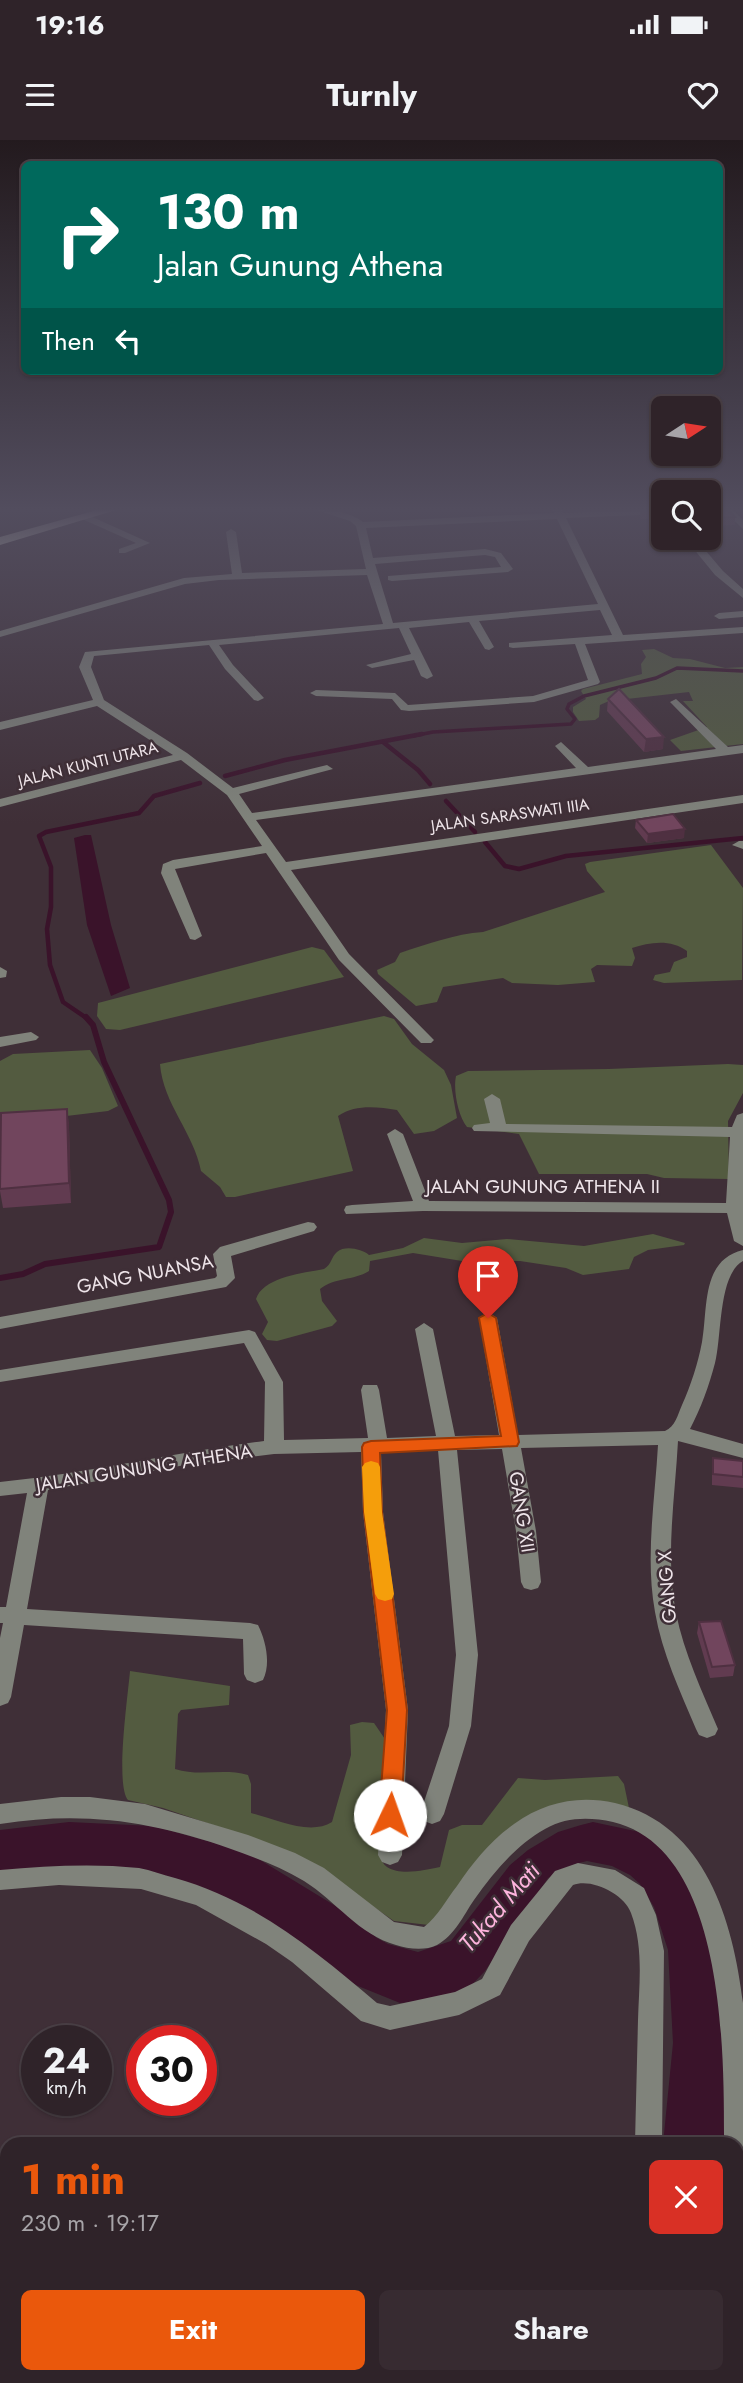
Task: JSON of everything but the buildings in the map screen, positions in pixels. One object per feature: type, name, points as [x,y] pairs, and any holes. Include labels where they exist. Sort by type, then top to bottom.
[{"type":"street","points":[[0,634],[65,615]]},
{"type":"street","points":[[385,615],[389,627]]},
{"type":"street","points":[[426,1040],[344,957],[231,792],[183,756],[99,702],[85,667],[89,654],[520,615]]},
{"type":"street","points":[[608,615],[619,638]]},
{"type":"street","points":[[719,616],[735,615]]},
{"type":"street","points":[[472,619],[489,647]]},
{"type":"street","points":[[402,626],[426,676]]},
{"type":"street","points":[[513,645],[743,629]]},
{"type":"street","points":[[316,693],[395,695],[405,708],[534,699],[594,681],[579,641]]},
{"type":"street","points":[[212,642],[229,667],[258,698]]},
{"type":"street","points":[[372,665],[415,656]]},
{"type":"street","points":[[0,726],[99,702]]},
{"type":"street","points":[[676,702],[725,751]]},
{"type":"street","points":[[561,746],[583,769]]},
{"type":"street","points":[[248,817],[743,749]]},
{"type":"street","name":"JALAN KUNTI UTARA","points":[[0,803],[183,756]]},
{"type":"street","points":[[231,792],[327,769]]},
{"type":"street","name":"JALAN SARASWATI IIIA","points":[[282,867],[743,799]]},
{"type":"street","points":[[195,936],[168,873],[168,867],[268,849]]},
{"type":"street","points":[[0,1042],[31,1037]]},
{"type":"street","points":[[492,1099],[499,1129]]},
{"type":"street","points":[[480,1128],[741,1125],[734,1208],[743,1241]]},
{"type":"street","points":[[395,1134],[423,1206]]},
{"type":"street","name":"JALAN GUNUNG ATHENA II","points":[[352,1210],[423,1206],[734,1208]]},
{"type":"street","name":"GANG NUANSA","points":[[0,1323],[220,1283],[226,1278],[222,1254],[226,1251],[308,1227]]},
{"type":"street","points":[[673,1436],[698,1391],[723,1269],[729,1261],[743,1255]]},
{"type":"street","name":"GANG XII","points":[[488,1318],[526,1531],[531,1582]]},
{"type":"street","points":[[424,1329],[447,1444],[467,1655],[460,1726],[432,1814]]},
{"type":"street","points":[[0,1376],[249,1336],[274,1382],[274,1447]]},
{"type":"street","points":[[370,1390],[375,1447],[373,1512],[397,1710],[390,1855]]},
{"type":"street","name":"JALAN GUNUNG ATHENA","points":[[0,1489],[39,1485],[185,1458],[274,1447],[375,1447],[673,1436],[743,1451]]},
{"type":"street","name":"GANG X","points":[[673,1436],[663,1560],[665,1609],[682,1668],[708,1729]]},
{"type":"street","points":[[0,1697],[8,1615],[39,1485]]},
{"type":"street","points":[[8,1615],[250,1631],[255,1642],[255,1674]]},
{"type":"street","points":[[0,1814],[84,1806],[140,1811],[177,1820],[260,1849],[306,1870],[386,1931],[427,1938],[450,1920],[485,1865],[517,1832],[555,1813],[581,1809],[606,1811],[644,1823],[686,1850],[703,1867],[721,1902],[732,1936],[741,2024],[738,2137]]},
{"type":"street","points":[[0,1880],[59,1875],[141,1879],[202,1896],[275,1936],[301,1954],[370,2013],[390,2018],[459,2003],[491,1987],[520,1933],[564,1878],[578,1873],[606,1877],[635,1896],[644,1915],[652,1951],[648,2137]]},
{"type":"green space","points":[[654,649],[673,658],[690,659],[725,668],[743,667],[743,744],[681,751],[670,740],[707,727],[683,701],[693,701],[689,692],[609,701],[600,705],[599,717],[595,720],[579,721],[573,707],[586,699],[581,691],[583,689],[642,674],[641,664],[646,657],[642,650]]},
{"type":"green space","points":[[711,845],[743,888],[742,980],[664,983],[653,980],[655,975],[670,972],[674,962],[687,957],[687,951],[681,947],[660,943],[632,948],[635,958],[632,966],[597,965],[591,969],[595,982],[558,985],[512,983],[503,978],[443,987],[437,1002],[416,1006],[378,974],[377,970],[395,962],[400,953],[452,937],[483,932],[605,892],[587,871],[585,864],[590,862]]},
{"type":"green space","points":[[312,947],[324,950],[344,977],[120,1030],[106,1029],[97,1016],[98,1003]]},
{"type":"green space","points":[[384,1016],[394,1019],[412,1044],[444,1070],[451,1085],[457,1118],[434,1131],[414,1134],[397,1110],[374,1107],[345,1112],[338,1116],[353,1171],[226,1197],[220,1187],[201,1171],[192,1144],[162,1079],[160,1064]]},
{"type":"green space","points":[[90,1050],[102,1068],[118,1106],[108,1111],[0,1124],[0,1061],[13,1054]]},
{"type":"green space","points":[[743,1065],[743,1093],[728,1121],[729,1179],[664,1178],[647,1174],[539,1174],[519,1134],[467,1127],[456,1095],[456,1076],[468,1071]]},
{"type":"green space","points":[[653,1234],[685,1243],[648,1250],[634,1257],[629,1269],[583,1275],[566,1268],[520,1261],[462,1261],[413,1253],[370,1261],[369,1271],[320,1289],[322,1301],[337,1321],[332,1326],[277,1341],[267,1340],[262,1334],[268,1322],[256,1299],[260,1292],[285,1277],[324,1269],[340,1250],[349,1248],[369,1255],[403,1248],[424,1238],[462,1243],[507,1239],[584,1246]]},
{"type":"green space","points":[[130,1671],[230,1686],[229,1705],[181,1710],[178,1714],[175,1769],[248,1775],[251,1784],[251,1813],[292,1825],[313,1827],[332,1822],[351,1755],[350,1725],[374,1723],[387,1742],[378,1809],[378,1846],[381,1859],[393,1870],[413,1872],[440,1867],[449,1830],[462,1825],[482,1825],[518,1778],[545,1780],[618,1776],[624,1784],[629,1808],[556,1807],[429,1925],[394,1921],[336,1881],[245,1836],[163,1808],[128,1800],[124,1791],[122,1759]]},
{"type":"water","points":[[91,835],[111,925],[130,988],[111,996],[87,925],[74,838]]},
{"type":"water","name":"Tukad Mati","points":[[69,1822],[153,1826],[247,1852],[347,1913],[377,1938],[388,1944],[418,1952],[451,1941],[510,1865],[528,1850],[558,1832],[593,1822],[654,1835],[709,1883],[730,2137],[664,2137],[673,2043],[668,1950],[654,1907],[640,1884],[630,1875],[612,1866],[587,1861],[548,1878],[485,1971],[465,1992],[431,2001],[400,2003],[358,1986],[147,1874],[0,1877],[0,1830]]},
{"type":"waterway","points":[[413,736],[433,732],[571,724],[575,719],[567,709],[569,704],[584,696],[656,678],[677,668],[743,671]]},
{"type":"waterway","points":[[225,776],[285,760],[422,734]]},
{"type":"waterway","points":[[383,742],[418,770],[430,784]]},
{"type":"waterway","points":[[87,1019],[63,1002],[50,965],[47,929],[51,907],[51,867],[39,836],[46,832],[139,813],[154,796],[200,783]]},
{"type":"waterway","points":[[446,801],[475,832]]},
{"type":"waterway","points":[[485,842],[505,866],[519,869],[566,856],[743,838]]},
{"type":"waterway","points":[[0,1278],[23,1274],[45,1264],[159,1247],[171,1212],[169,1200],[104,1062],[93,1025],[87,1019]]},
{"type":"slow traffic","points":[[371,1467],[373,1512],[385,1594]]},
{"type":"route","points":[[390,1815],[397,1710],[373,1512],[371,1447],[511,1442],[488,1318]]}]
